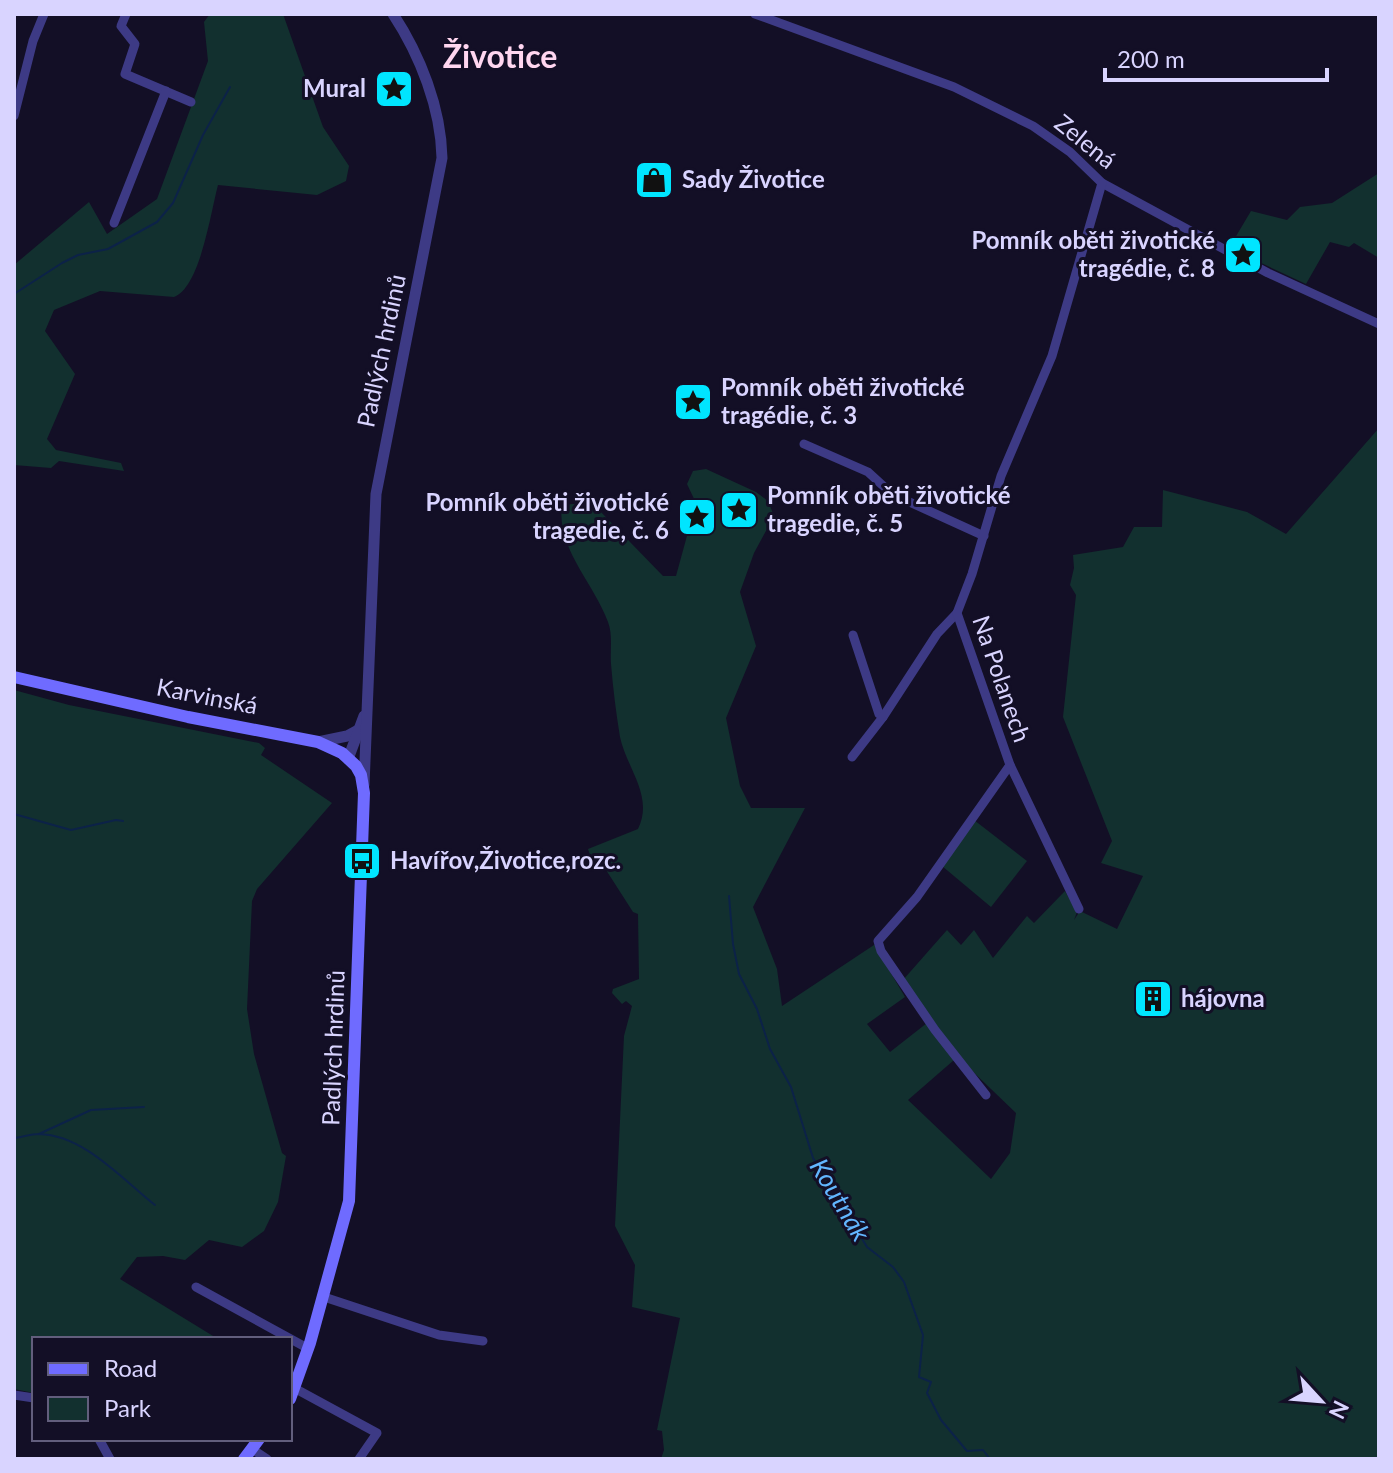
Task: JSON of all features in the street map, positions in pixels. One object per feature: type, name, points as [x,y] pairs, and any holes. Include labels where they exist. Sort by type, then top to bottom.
[{"type":"main road","name":"Karvinská","points":[[14,677],[142,707],[318,742],[334,748],[348,759]]},
{"type":"main road","points":[[348,759],[361,775],[364,793]]},
{"type":"main road","name":"Padlých hrdinů","points":[[293,1394],[309,1349],[349,1201],[364,793]]},
{"type":"street","points":[[14,116],[33,41],[44,14]]},
{"type":"street","points":[[126,14],[121,26],[135,44],[125,74],[191,102]]},
{"type":"street","name":"Zelená","points":[[755,14],[967,94],[1033,126],[1070,152],[1102,183],[1268,273],[1379,324]]},
{"type":"street","name":"Padlých hrdinů","points":[[364,793],[376,494],[442,158],[439,124],[432,100],[396,15]]},
{"type":"street","points":[[114,223],[166,91]]},
{"type":"street","name":"Na Polanech","points":[[1079,909],[1010,765],[957,613],[1001,476],[1052,356],[1102,183]]},
{"type":"street","points":[[804,444],[868,472],[892,494],[984,536]]},
{"type":"street","points":[[852,757],[883,717],[937,634],[957,613]]},
{"type":"street","points":[[853,635],[879,714],[883,717]]},
{"type":"street","name":"Padlých hrdinů","points":[[348,759],[367,707]]},
{"type":"street","points":[[318,742],[347,736],[359,729]]},
{"type":"street","points":[[348,759],[359,755],[366,744]]},
{"type":"street","points":[[986,1095],[935,1030],[881,951],[878,941],[917,897],[1010,765]]},
{"type":"street","points":[[196,1287],[287,1337]]},
{"type":"street","points":[[324,1297],[439,1335],[483,1341]]},
{"type":"street","points":[[292,1340],[309,1349]]},
{"type":"street","name":"Padlých hrdinů","points":[[293,1394],[377,1433],[359,1459]]},
{"type":"street","points":[[100,1441],[110,1459]]},
{"type":"street","points":[[252,1449],[267,1459]]},
{"type":"green space","points":[[210,14],[283,14],[323,127],[349,166],[346,181],[317,195],[218,185],[198,264],[183,291],[174,297],[100,291],[54,310],[45,331],[75,374],[47,439],[56,450],[121,463],[124,471],[59,461],[51,468],[14,465],[14,265],[89,202],[107,234],[157,199],[208,61],[204,22]]},
{"type":"green space","points":[[1379,173],[1379,258],[1354,243],[1349,247],[1330,242],[1306,284],[1229,248],[1251,211],[1287,220],[1300,207],[1332,203]]},
{"type":"green space","points":[[1379,428],[1379,1459],[661,1459],[664,1450],[662,1431],[657,1430],[680,1318],[632,1307],[635,1265],[615,1226],[624,1036],[632,1006],[626,1001],[622,1004],[612,993],[613,989],[639,979],[638,914],[633,912],[599,859],[590,855],[588,849],[638,829],[643,805],[620,737],[610,627],[570,551],[562,521],[562,505],[584,503],[598,509],[663,576],[676,576],[696,503],[687,484],[693,471],[706,469],[756,492],[768,501],[774,516],[754,553],[740,592],[756,646],[726,718],[740,786],[751,808],[805,808],[753,907],[777,969],[782,1006],[877,943],[879,953],[905,997],[867,1024],[890,1052],[927,1023],[954,1060],[908,1100],[991,1179],[1010,1153],[1016,1113],[966,1065],[903,980],[947,930],[961,945],[974,930],[993,958],[1027,916],[1034,923],[1065,891],[1077,912],[1074,920],[1080,911],[1117,929],[1143,876],[1101,863],[1112,841],[1063,717],[1076,595],[1070,585],[1073,555],[1123,547],[1134,527],[1162,527],[1163,490],[1247,512],[1286,534]]},
{"type":"green space","points":[[14,690],[69,705],[259,743],[265,748],[261,755],[332,803],[257,889],[252,901],[247,1009],[254,1054],[282,1153],[286,1156],[278,1202],[264,1231],[242,1247],[209,1240],[185,1260],[163,1256],[137,1257],[120,1279],[215,1337],[32,1337],[32,1393],[14,1389]]},
{"type":"green space","points":[[974,820],[1027,861],[991,907],[942,866]]},
{"type":"waterway","points":[[14,294],[62,263],[78,255],[108,249],[157,222],[173,203],[203,135],[230,87]]},
{"type":"waterway","points":[[14,814],[71,830],[123,821]]},
{"type":"waterway","name":"Koutnák","points":[[729,896],[739,974],[757,1009],[770,1049],[791,1087],[813,1158],[867,1247],[893,1267],[904,1282],[923,1335],[919,1377],[931,1382],[927,1393],[941,1420],[967,1451],[983,1450],[990,1459]]},
{"type":"waterway","points":[[39,1134],[91,1110],[144,1107]]},
{"type":"waterway","points":[[14,1138],[39,1134],[71,1142],[102,1160],[155,1205]]},
{"type":"place","name":"Mural","points":[[394,89]]},
{"type":"place","name":"Sady Životice","points":[[654,180]]},
{"type":"place","name":"Pomník oběti životické tragédie, č. 8","points":[[1243,255]]},
{"type":"place","name":"Pomník oběti životické tragédie, č. 3","points":[[693,402]]},
{"type":"place","name":"Pomník oběti životické tragedie, č. 5","points":[[739,510]]},
{"type":"place","name":"Pomník oběti životické tragedie, č. 6","points":[[697,517]]},
{"type":"place","name":"Havířov,Životice,rozc.","points":[[362,861]]},
{"type":"place","name":"hájovna","points":[[1153,999]]},
{"type":"district","name":"Životice","points":[[500,57]]}]
